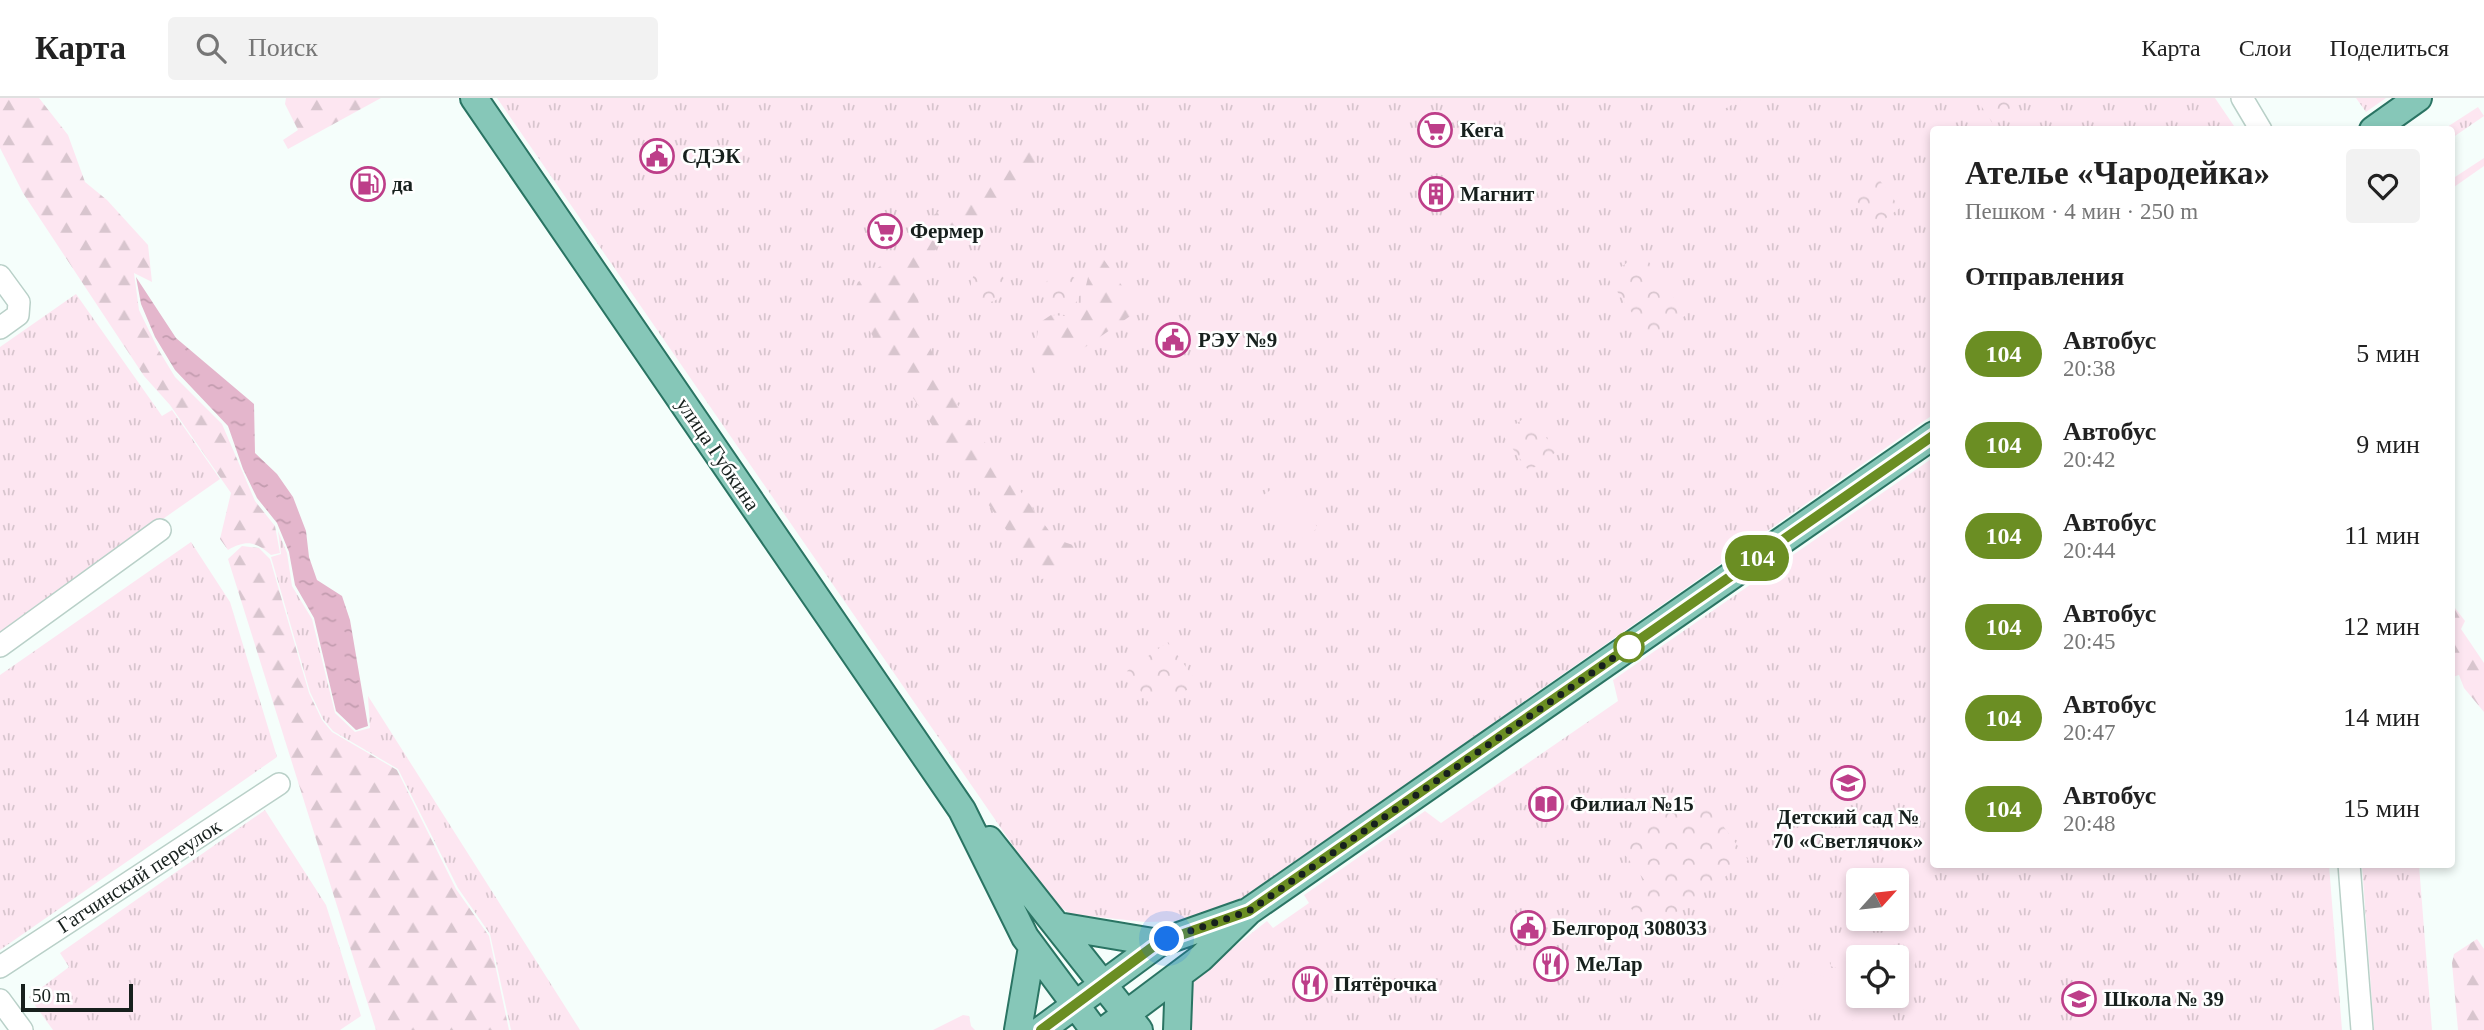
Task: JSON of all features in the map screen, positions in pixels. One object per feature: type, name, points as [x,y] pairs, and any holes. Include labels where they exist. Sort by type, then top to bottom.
[{"type":"main road","name":"улица Губкина","points":[[474,98],[962,810],[1064,934],[1103,984],[1130,1025]]},
{"type":"main road","points":[[2379,126],[2418,98]]},
{"type":"main road","points":[[1105,1030],[1130,1025],[1249,911],[1930,438]]},
{"type":"main road","name":"улица Губкина","points":[[962,810],[1072,1017],[1094,1030]]},
{"type":"main road","points":[[1041,1030],[1072,1017],[1103,984],[1152,948],[1249,911]]},
{"type":"main road","points":[[1064,934],[1152,948]]},
{"type":"main road","points":[[1036,952],[1052,960],[1061,957],[1064,934]]},
{"type":"main road","points":[[1064,934],[1073,976],[1072,1017]]},
{"type":"main road","points":[[1152,948],[1146,966],[1150,975],[1175,979]]},
{"type":"main road","points":[[1130,1025],[1133,988],[1152,948]]},
{"type":"main road","points":[[1036,952],[1073,976],[1103,984],[1133,988],[1175,979]]},
{"type":"main road","points":[[1018,1030],[1036,952]]},
{"type":"main road","points":[[1175,979],[1177,1030]]},
{"type":"street","points":[[2252,114],[2265,126]]},
{"type":"street","points":[[0,276],[19,302],[18,316],[0,328]]},
{"type":"street","points":[[0,646],[160,530]]},
{"type":"street","name":"Гатчинский переулок","points":[[0,967],[279,784]]},
{"type":"street","points":[[2349,868],[2362,1030]]},
{"type":"street","points":[[0,1000],[22,1030]]},
{"type":"green space","points":[[0,98],[39,98],[68,135],[85,182],[107,200],[148,245],[152,282],[134,273],[139,310],[175,377],[222,424],[255,501],[275,526],[280,553],[271,555],[260,547],[245,543],[228,550],[220,539],[231,493],[170,405],[144,376],[23,193],[0,148]]},
{"type":"green space","points":[[286,98],[381,98],[288,149],[283,140],[298,130],[285,104]]},
{"type":"green space","points":[[497,98],[2215,98],[2234,126],[1930,126],[1930,417],[1239,901],[1183,921],[1145,922],[1070,914],[1050,899]]},
{"type":"green space","points":[[1703,98],[1744,98],[1721,111]]},
{"type":"green space","points":[[1976,98],[2006,98],[2014,110],[1993,124]]},
{"type":"green space","points":[[2356,98],[2386,98],[2366,112]]},
{"type":"green space","points":[[2478,107],[2484,116],[2455,136],[2455,126],[2449,126]]},
{"type":"green space","points":[[1030,145],[1036,160],[1035,171],[1031,176],[1012,186],[999,207],[968,231],[941,241],[916,280],[922,331],[957,404],[1055,539],[1073,545],[1079,555],[1052,578],[1041,579],[901,381],[867,327],[853,293],[858,282],[911,244],[927,220]]},
{"type":"green space","points":[[2484,158],[2484,166],[2455,186],[2455,177]]},
{"type":"green space","points":[[1876,175],[1900,208],[1875,226],[1851,193]]},
{"type":"green space","points":[[1642,252],[1686,315],[1651,340],[1607,277]]},
{"type":"green space","points":[[1102,257],[1139,310],[1042,377],[1037,374],[1033,364],[1039,323],[1051,315],[1066,316],[1081,306],[1090,269]]},
{"type":"green space","points":[[988,268],[1000,273],[1005,285],[1000,297],[988,302],[976,297],[971,285],[976,273]]},
{"type":"green space","points":[[1062,273],[1075,278],[1080,291],[1075,304],[1062,309],[1049,304],[1044,291],[1049,278]]},
{"type":"green space","points":[[76,294],[162,416],[172,410],[220,479],[0,633],[0,347]]},
{"type":"green space","points":[[1530,414],[1556,452],[1529,471],[1502,434]]},
{"type":"green space","points":[[1930,460],[1930,868],[2329,868],[2342,1030],[1186,1030],[1192,980],[1267,921],[1273,928],[1309,903],[1304,895],[1425,811],[1441,823],[1618,701],[1613,680]]},
{"type":"green space","points":[[1285,480],[1318,528],[1295,543],[1262,496]]},
{"type":"green space","points":[[278,531],[287,553],[292,586],[312,619],[335,713],[355,732],[370,728],[368,696],[580,1030],[511,1030],[490,934],[458,888],[398,769],[333,731],[323,719],[310,692],[271,557],[281,554]]},
{"type":"green space","points":[[191,542],[230,602],[277,757],[0,950],[0,675]]},
{"type":"green space","points":[[242,546],[259,548],[270,559],[309,693],[322,720],[332,732],[397,770],[456,889],[489,936],[509,1030],[376,1030],[228,559]]},
{"type":"green space","points":[[2455,608],[2465,621],[2461,629],[2484,663],[2484,712],[2464,688],[2459,675],[2455,676]]},
{"type":"green space","points":[[1168,642],[1199,685],[1150,705],[1127,671]]},
{"type":"green space","points":[[1694,786],[1748,860],[1649,932],[1627,903],[1649,886],[1616,843]]},
{"type":"green space","points":[[265,810],[326,905],[361,1016],[340,1030],[53,1030],[29,997],[69,967],[60,953]]},
{"type":"green space","points":[[2362,868],[2419,868],[2432,1030],[2374,1030]]},
{"type":"green space","points":[[1839,935],[1876,945],[1846,945],[1846,971],[1830,966]]},
{"type":"green space","points":[[2477,939],[2484,949],[2484,1030],[2458,1030],[2452,963],[2454,954]]},
{"type":"green space","points":[[1909,954],[1917,956],[1909,987]]},
{"type":"green space","points":[[1786,968],[1846,981],[1846,1008],[1870,1008],[1867,1024],[1778,1004]]},
{"type":"green space","points":[[963,1015],[969,1016],[971,1026],[975,1030],[933,1030]]},
{"type":"water","points":[[136,277],[176,338],[254,404],[255,453],[277,474],[293,497],[306,531],[309,557],[317,580],[342,596],[350,620],[368,726],[356,730],[336,711],[314,618],[295,585],[289,552],[277,523],[257,498],[243,469],[228,426],[175,370],[155,337],[141,304]]},
{"type":"bus line","name":"104","points":[[1041,1030],[1158,943],[1249,911],[1930,438]]},
{"type":"place","name":"Кега","points":[[1435,130]]},
{"type":"place","name":"СДЭК","points":[[657,156]]},
{"type":"place","name":"да","points":[[368,184]]},
{"type":"place","name":"Магнит","points":[[1436,194]]},
{"type":"place","name":"Фермер","points":[[885,231]]},
{"type":"place","name":"РЭУ №9","points":[[1173,340]]},
{"type":"place","name":"Детский сад № 70 «Светлячок»","points":[[1848,783]]},
{"type":"place","name":"Филиал №15","points":[[1546,804]]},
{"type":"place","name":"Белгород 308033","points":[[1528,928]]},
{"type":"place","name":"МеЛар","points":[[1551,964]]},
{"type":"place","name":"Пятёрочка","points":[[1310,984]]},
{"type":"place","name":"Школа № 39","points":[[2079,999]]},
{"type":"route","points":[[1167,939],[1249,911],[1635,643],[1629,647]]}]
